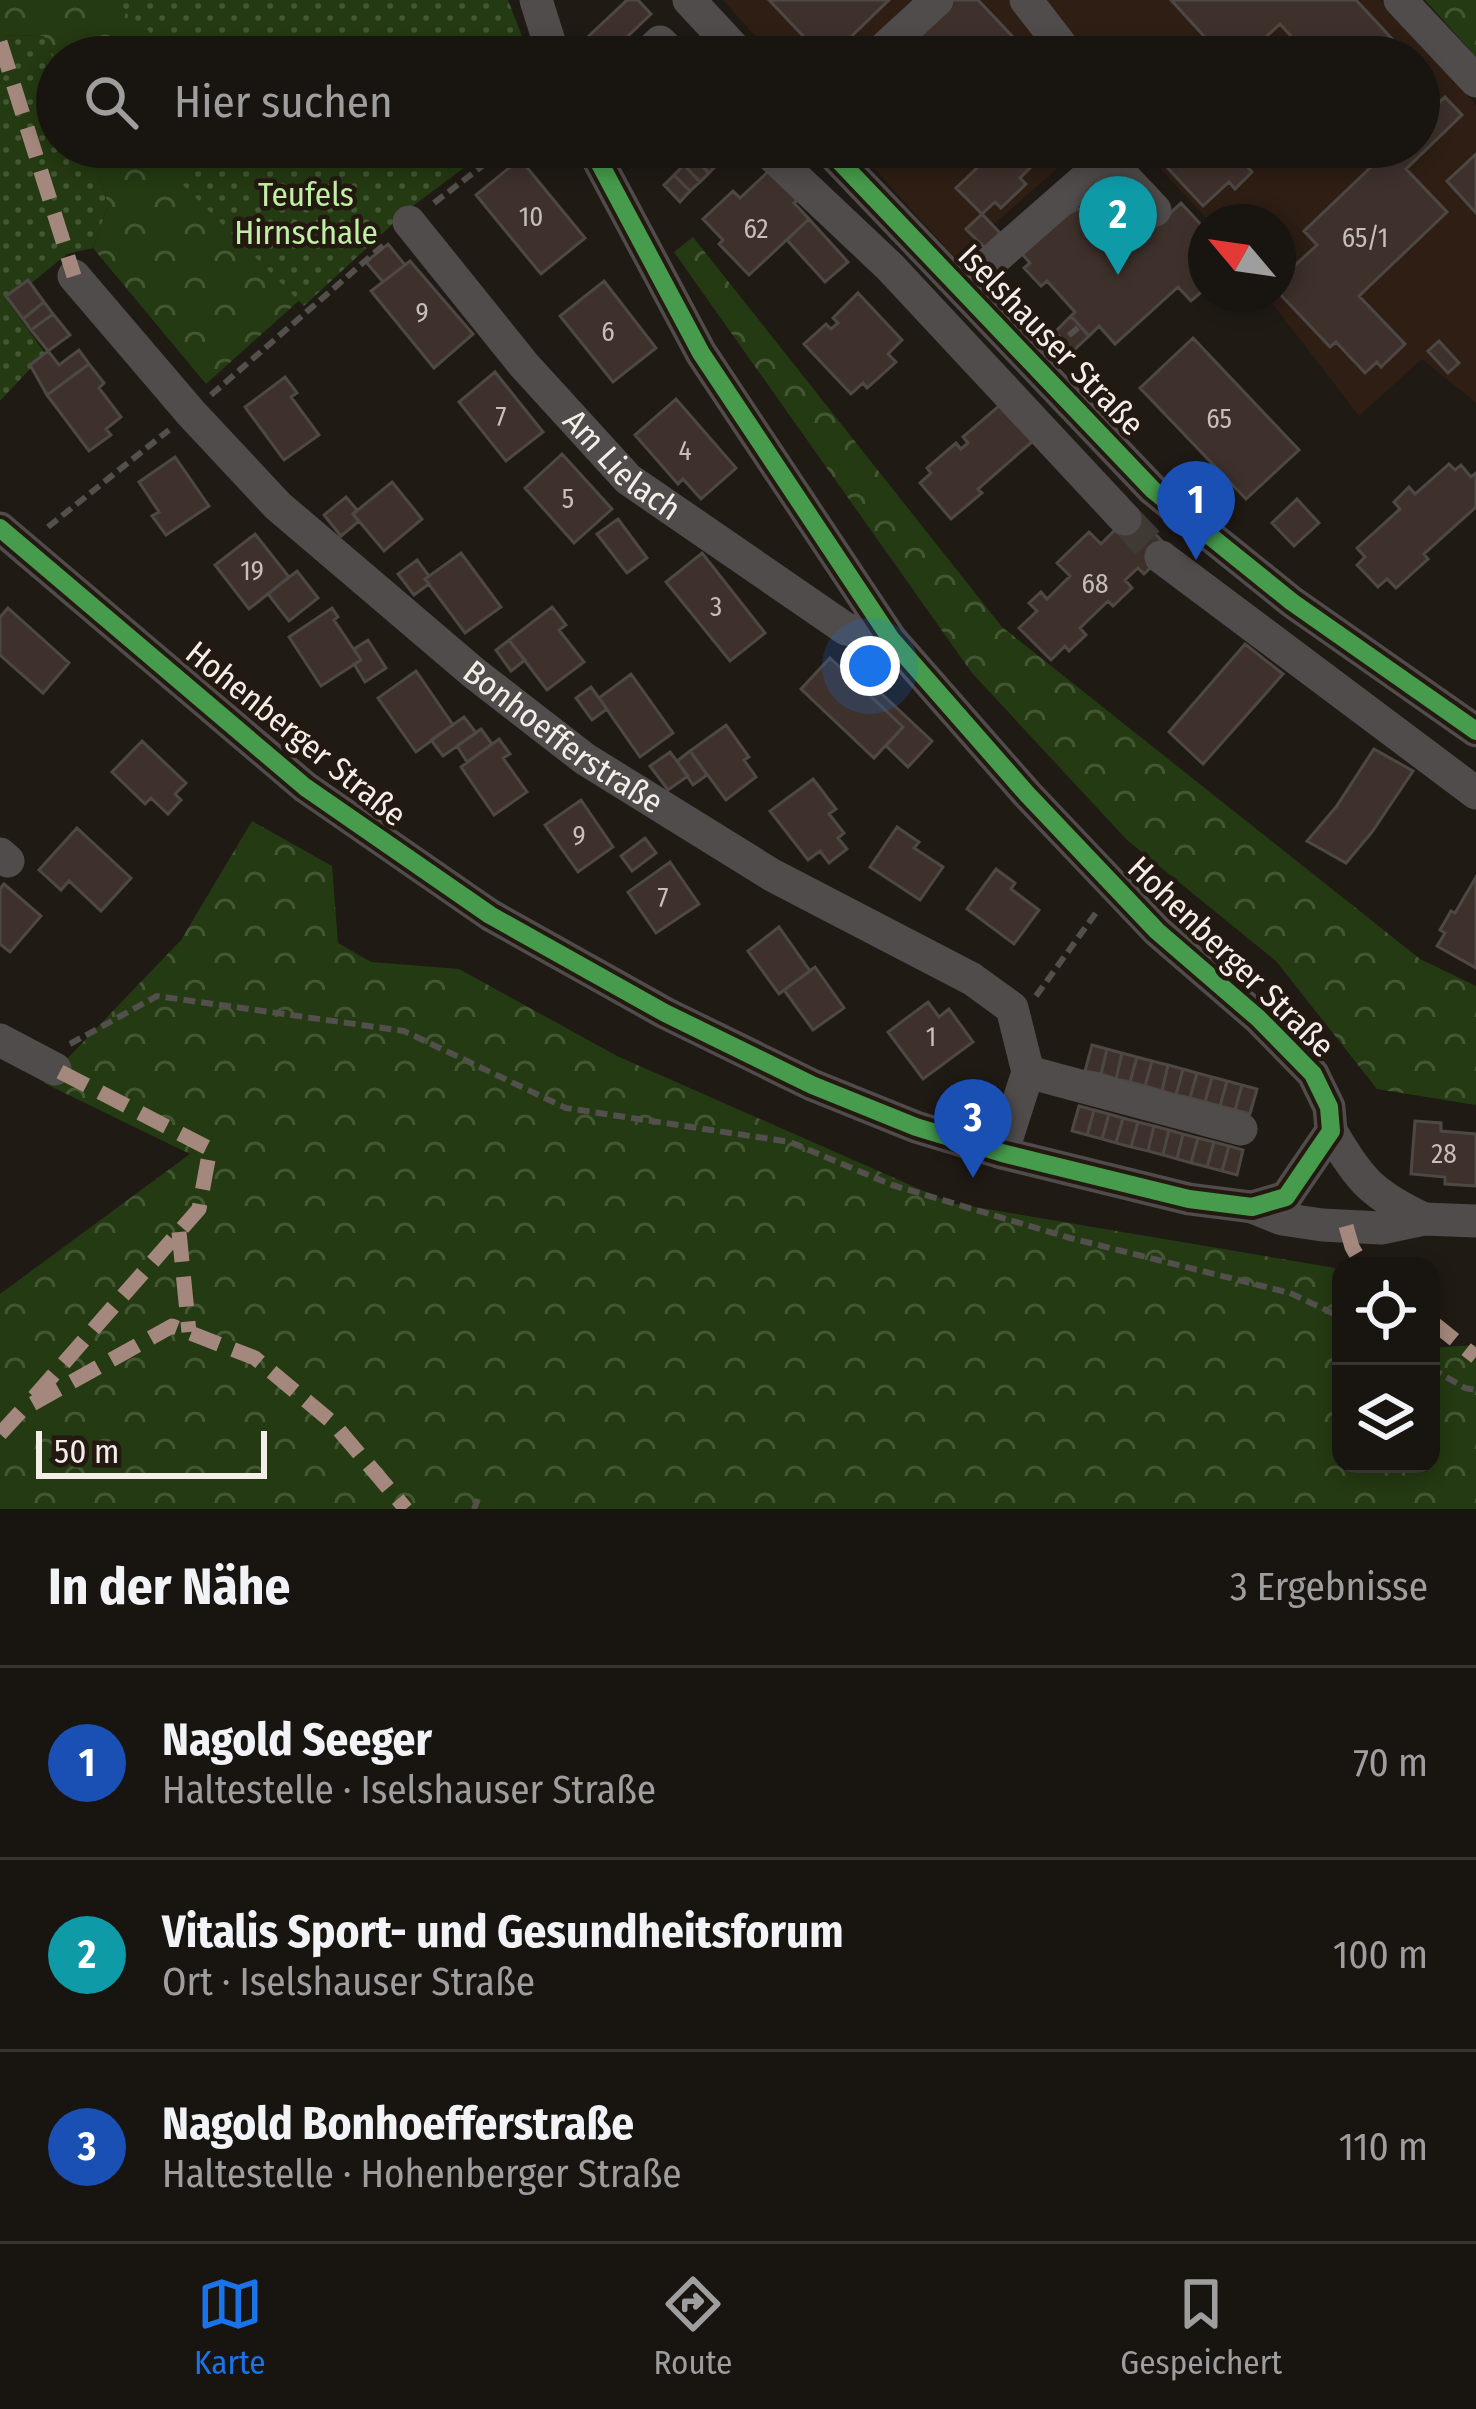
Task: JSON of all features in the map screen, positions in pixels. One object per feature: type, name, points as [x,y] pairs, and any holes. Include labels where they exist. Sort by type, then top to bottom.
[{"type":"street","points":[[536,0],[547,36]]},
{"type":"street","points":[[689,0],[722,36]]},
{"type":"street","points":[[898,36],[937,0]]},
{"type":"street","points":[[1027,0],[1054,36]]},
{"type":"street","points":[[1400,0],[1433,36]]},
{"type":"street","points":[[1440,43],[1476,82]]},
{"type":"street","name":"Hohenberger Straße","points":[[602,168],[701,353],[891,639],[1027,794],[1157,931],[1258,1018],[1313,1075],[1329,1107],[1331,1131],[1356,1174],[1391,1204],[1424,1220]]},
{"type":"street","points":[[786,168],[890,267],[1125,519]]},
{"type":"street","name":"Iselshauser Straße","points":[[846,168],[1154,490],[1292,602],[1476,731]]},
{"type":"street","points":[[961,288],[1092,168]]},
{"type":"street","points":[[1120,168],[1155,210]]},
{"type":"street","name":"Am Lielach","points":[[410,222],[524,365],[628,479],[846,629],[891,639]]},
{"type":"street","name":"Bonhoefferstraße","points":[[74,276],[190,413],[278,506],[358,577],[585,759],[772,875],[972,979],[1012,1008]]},
{"type":"street","name":"Hohenberger Straße","points":[[4,531],[305,788],[490,915],[665,1013],[812,1085],[916,1127],[1002,1153],[1189,1198],[1252,1207],[1282,1219],[1381,1228],[1424,1220],[1476,1221]]},
{"type":"street","points":[[1161,557],[1476,794]]},
{"type":"street","points":[[1354,702],[1383,667]]},
{"type":"street","points":[[1002,1153],[1028,1072],[1012,1008]]},
{"type":"street","points":[[0,1040],[47,1064]]},
{"type":"street","points":[[1028,1072],[1240,1129]]},
{"type":"street","points":[[1252,1207],[1286,1197],[1331,1131]]},
{"type":"path","points":[[4,531],[40,534],[480,168]]},
{"type":"path","points":[[1012,1008],[1031,1003],[1115,887]]},
{"type":"path","points":[[47,1064],[157,996],[404,1031],[566,1108],[790,1142],[892,1185],[1070,1238],[1290,1292],[1332,1313]]},
{"type":"path","points":[[1440,1373],[1476,1390]]},
{"type":"path","points":[[474,1509],[478,1499]]},
{"type":"shaded area","points":[[723,0],[1381,0],[1414,36],[755,36]]},
{"type":"shaded area","points":[[1440,65],[1476,105],[1476,403],[1422,359],[1359,416],[1279,312],[1296,312],[1296,204],[1193,204],[1160,168],[1440,168]]},
{"type":"shaded area","points":[[874,168],[1058,168],[955,258]]},
{"type":"green space","points":[[0,0],[466,0],[479,36],[43,36],[0,35]]},
{"type":"green space","points":[[109,0],[508,0],[522,36],[150,36]]},
{"type":"green space","points":[[1425,0],[1476,0],[1476,57]]},
{"type":"green space","points":[[0,35],[44,36],[36,36],[36,168],[97,168],[108,205],[93,248],[67,254],[8,302],[45,353],[0,401]]},
{"type":"green space","points":[[97,168],[447,168],[206,384],[93,248],[108,205]]},
{"type":"green space","name":"Teufels Hirnschale","points":[[179,168],[464,168],[410,208],[304,306],[183,185]]},
{"type":"green space","points":[[693,237],[1002,627],[1420,959],[1476,986],[1476,1105],[1377,1089],[1276,961],[1127,840],[972,673],[674,252]]},
{"type":"green space","points":[[252,821],[332,866],[338,943],[371,962],[459,969],[617,1056],[951,1203],[1332,1267],[1332,1473],[1440,1473],[1440,1347],[1476,1345],[1476,1509],[0,1509],[0,1294],[190,1154],[44,1083],[181,940]]},
{"type":"building","points":[[627,0],[638,0],[651,14],[628,36],[589,36]]},
{"type":"building","points":[[769,0],[889,0],[852,36],[803,36]]},
{"type":"building","points":[[949,0],[978,0],[1012,36],[911,36]]},
{"type":"building","points":[[1171,0],[1356,0],[1389,36],[1291,36],[1280,24],[1267,36],[1204,36]]},
{"type":"building","points":[[1445,97],[1462,115],[1440,136],[1440,102]]},
{"type":"building","points":[[1476,154],[1476,213],[1447,181]]},
{"type":"building","points":[[509,168],[527,168],[585,238],[541,274],[476,195]]},
{"type":"building","points":[[687,168],[704,168],[709,173],[700,182]]},
{"type":"building","points":[[687,168],[700,182],[690,191],[674,175]]},
{"type":"building","points":[[772,168],[800,198],[794,203],[809,219],[749,275],[703,219],[733,191],[740,198]]},
{"type":"building","points":[[977,168],[1030,168],[1020,178],[1026,184],[1001,208],[995,202],[982,214],[956,188]]},
{"type":"building","points":[[1168,168],[1248,168],[1252,172],[1235,189],[1229,182],[1201,204]]},
{"type":"building","points":[[1370,168],[1407,168],[1447,212],[1359,296],[1405,344],[1381,367],[1377,362],[1365,373],[1336,342],[1330,347],[1296,311],[1296,264],[1317,245],[1304,231]]},
{"type":"building","points":[[674,175],[690,191],[680,202],[664,185]]},
{"type":"building","points":[[1181,203],[1188,211],[1188,298],[1178,287],[1115,344],[1099,326],[1089,336],[1047,281],[1041,286],[1024,268],[1030,263],[1022,254],[1059,217],[1086,206],[1128,252]]},
{"type":"building","points":[[982,214],[1000,233],[985,248],[966,229]]},
{"type":"building","points":[[809,219],[848,262],[825,282],[787,240]]},
{"type":"building","points":[[388,244],[405,265],[383,282],[366,262]]},
{"type":"building","points":[[410,261],[473,334],[434,368],[371,291]]},
{"type":"building","points":[[28,280],[44,302],[23,319],[6,296]]},
{"type":"building","points":[[604,281],[656,348],[613,382],[560,316]]},
{"type":"building","points":[[858,293],[902,340],[888,354],[896,362],[867,388],[863,383],[851,394],[804,344],[826,324],[831,329],[838,323],[833,318]]},
{"type":"building","points":[[44,302],[53,314],[31,330],[23,319]]},
{"type":"building","points":[[53,314],[70,335],[48,351],[31,330]]},
{"type":"building","points":[[1071,316],[1089,336],[1073,351],[1055,332]]},
{"type":"building","points":[[1193,338],[1299,450],[1246,499],[1140,388]]},
{"type":"building","points":[[1439,341],[1459,363],[1448,373],[1428,351]]},
{"type":"building","points":[[79,350],[89,364],[47,395],[30,365],[48,351],[59,365]]},
{"type":"building","points":[[89,364],[104,383],[99,388],[121,417],[106,429],[111,435],[89,451],[47,395]]},
{"type":"building","points":[[495,372],[543,432],[506,461],[459,402]]},
{"type":"building","points":[[285,377],[297,393],[291,397],[319,435],[284,460],[245,407]]},
{"type":"building","points":[[676,399],[736,468],[701,499],[683,479],[678,484],[635,435]]},
{"type":"building","points":[[1001,404],[1033,441],[951,519],[920,483],[931,473],[927,468],[956,443],[961,449],[968,443],[963,437]]},
{"type":"building","points":[[562,454],[612,509],[574,543],[525,488]]},
{"type":"building","points":[[175,457],[209,506],[166,535],[152,516],[159,512],[139,482]]},
{"type":"building","points":[[1449,464],[1455,470],[1461,465],[1471,477],[1476,473],[1476,507],[1424,554],[1428,559],[1396,588],[1387,579],[1378,587],[1357,565],[1365,557],[1357,548],[1400,509],[1394,502],[1409,487],[1415,494]]},
{"type":"building","points":[[392,482],[422,519],[384,551],[353,514]]},
{"type":"building","points":[[346,497],[359,521],[341,536],[324,515]]},
{"type":"building","points":[[1297,499],[1319,523],[1294,546],[1272,523]]},
{"type":"building","points":[[1133,512],[1170,549],[1144,574],[1138,568],[1125,580],[1132,588],[1113,606],[1108,601],[1080,628],[1086,635],[1051,660],[1019,628],[1037,611],[1029,603],[1041,592],[1047,599],[1070,576],[1057,563],[1089,532],[1101,544]]},
{"type":"building","points":[[618,519],[647,558],[627,573],[597,534]]},
{"type":"building","points":[[255,534],[289,577],[249,609],[215,565]]},
{"type":"building","points":[[461,553],[501,607],[465,633],[425,579]]},
{"type":"building","points":[[702,553],[765,633],[730,661],[666,582]]},
{"type":"building","points":[[417,560],[429,584],[414,595],[398,574]]},
{"type":"building","points":[[297,571],[318,598],[289,621],[268,594]]},
{"type":"building","points":[[552,607],[566,625],[559,630],[584,662],[547,690],[509,640]]},
{"type":"building","points":[[8,608],[69,663],[43,693],[0,655],[0,617]]},
{"type":"building","points":[[332,608],[338,617],[334,620],[361,660],[321,686],[289,637]]},
{"type":"building","points":[[368,640],[386,668],[365,682],[354,664],[361,660],[354,649]]},
{"type":"building","points":[[509,640],[525,660],[511,671],[496,650]]},
{"type":"building","points":[[1245,644],[1283,674],[1203,764],[1169,732]]},
{"type":"building","points":[[830,658],[903,727],[874,758],[801,689]]},
{"type":"building","points":[[416,671],[453,725],[416,752],[378,698]]},
{"type":"building","points":[[631,674],[673,733],[640,757],[599,698]]},
{"type":"building","points":[[869,682],[932,741],[908,767],[886,746],[903,727],[862,688]]},
{"type":"building","points":[[591,687],[607,709],[592,720],[576,698]]},
{"type":"building","points":[[464,717],[476,733],[443,756],[431,740]]},
{"type":"building","points":[[726,725],[749,757],[744,760],[756,777],[726,800],[690,751]]},
{"type":"building","points":[[481,729],[492,744],[467,762],[457,746]]},
{"type":"building","points":[[499,739],[510,754],[503,758],[527,792],[494,815],[461,767]]},
{"type":"building","points":[[142,741],[186,783],[175,794],[181,800],[168,814],[151,798],[145,804],[112,772]]},
{"type":"building","points":[[1374,749],[1413,771],[1346,863],[1307,841]]},
{"type":"building","points":[[690,751],[707,775],[693,785],[677,761]]},
{"type":"building","points":[[670,752],[688,776],[668,790],[650,766]]},
{"type":"building","points":[[813,779],[836,809],[829,814],[844,833],[838,838],[847,849],[829,863],[820,851],[808,860],[770,811]]},
{"type":"building","points":[[581,800],[613,847],[578,872],[545,825]]},
{"type":"building","points":[[897,827],[919,842],[914,848],[943,867],[920,900],[870,867]]},
{"type":"building","points":[[77,828],[131,878],[101,911],[69,881],[61,890],[39,870]]},
{"type":"building","points":[[645,838],[656,853],[632,871],[621,856]]},
{"type":"building","points":[[670,862],[699,904],[656,933],[628,892]]},
{"type":"building","points":[[996,869],[1015,883],[1011,889],[1039,910],[1014,944],[967,909]]},
{"type":"building","points":[[1476,877],[1476,968],[1437,946],[1445,933],[1440,930]]},
{"type":"building","points":[[4,884],[41,916],[10,952],[0,944],[0,889]]},
{"type":"building","points":[[779,927],[810,971],[779,994],[748,951]]},
{"type":"building","points":[[815,967],[844,1008],[813,1030],[784,990]]},
{"type":"building","points":[[928,1002],[939,1017],[949,1009],[973,1042],[923,1079],[888,1032]]},
{"type":"building","points":[[1092,1045],[1107,1049],[1101,1074],[1085,1071]]},
{"type":"building","points":[[1107,1049],[1122,1053],[1116,1079],[1101,1074]]},
{"type":"building","points":[[1122,1053],[1137,1057],[1130,1082],[1116,1079]]},
{"type":"building","points":[[1137,1057],[1152,1061],[1145,1086],[1130,1082]]},
{"type":"building","points":[[1152,1061],[1168,1065],[1162,1091],[1145,1086]]},
{"type":"building","points":[[1168,1065],[1183,1069],[1176,1095],[1162,1091]]},
{"type":"building","points":[[1183,1069],[1197,1073],[1190,1098],[1176,1095]]},
{"type":"building","points":[[1197,1073],[1212,1077],[1205,1102],[1190,1098]]},
{"type":"building","points":[[1212,1077],[1227,1081],[1220,1106],[1205,1102]]},
{"type":"building","points":[[1227,1081],[1242,1085],[1235,1110],[1220,1106]]},
{"type":"building","points":[[1242,1085],[1257,1089],[1250,1114],[1235,1110]]},
{"type":"building","points":[[1079,1106],[1094,1110],[1087,1135],[1072,1131]]},
{"type":"building","points":[[1094,1110],[1109,1114],[1102,1139],[1087,1135]]},
{"type":"building","points":[[1109,1114],[1123,1118],[1116,1143],[1102,1139]]},
{"type":"building","points":[[1123,1118],[1138,1122],[1131,1147],[1116,1143]]},
{"type":"building","points":[[1415,1121],[1441,1123],[1441,1131],[1476,1134],[1476,1186],[1445,1184],[1445,1177],[1411,1174]]},
{"type":"building","points":[[1138,1122],[1154,1126],[1148,1151],[1131,1147]]},
{"type":"building","points":[[1154,1126],[1169,1130],[1163,1155],[1148,1151]]},
{"type":"building","points":[[1169,1130],[1183,1134],[1177,1159],[1163,1155]]},
{"type":"building","points":[[1183,1134],[1198,1138],[1191,1163],[1177,1159]]},
{"type":"building","points":[[1198,1138],[1214,1142],[1207,1167],[1191,1163]]},
{"type":"building","points":[[1214,1142],[1229,1146],[1222,1171],[1207,1167]]},
{"type":"building","points":[[1229,1146],[1243,1150],[1237,1175],[1222,1171]]},
{"type":"tunnel","points":[[1125,519],[1161,557]]},
{"type":"marked path","points":[[0,42],[36,156]]},
{"type":"marked path","points":[[40,168],[74,276]]},
{"type":"marked path","points":[[34,1397],[199,1209],[210,1149],[55,1069]]},
{"type":"marked path","points":[[1346,1226],[1358,1257]]},
{"type":"marked path","points":[[179,1232],[189,1332]]},
{"type":"marked path","points":[[0,1434],[23,1409],[172,1326],[255,1358],[333,1423],[406,1509]]},
{"type":"marked path","points":[[1440,1328],[1476,1357]]},
{"type":"cycle path","points":[[0,528],[305,787],[490,915],[665,1013],[812,1085],[916,1127],[1002,1153],[1189,1199],[1252,1207],[1286,1197],[1331,1131],[1329,1107],[1313,1074],[1258,1018],[1157,931],[1027,794],[891,639],[701,353],[602,168]]},
{"type":"cycle path","points":[[846,168],[1153,490],[1292,602],[1476,731]]},
{"type":"place","name":"Vitalis Sport- und Gesundheitsforum","points":[[1118,275]]},
{"type":"place","name":"Nagold Seeger","points":[[1196,560]]},
{"type":"place","name":"Nagold Bonhoefferstraße","points":[[973,1178]]}]
